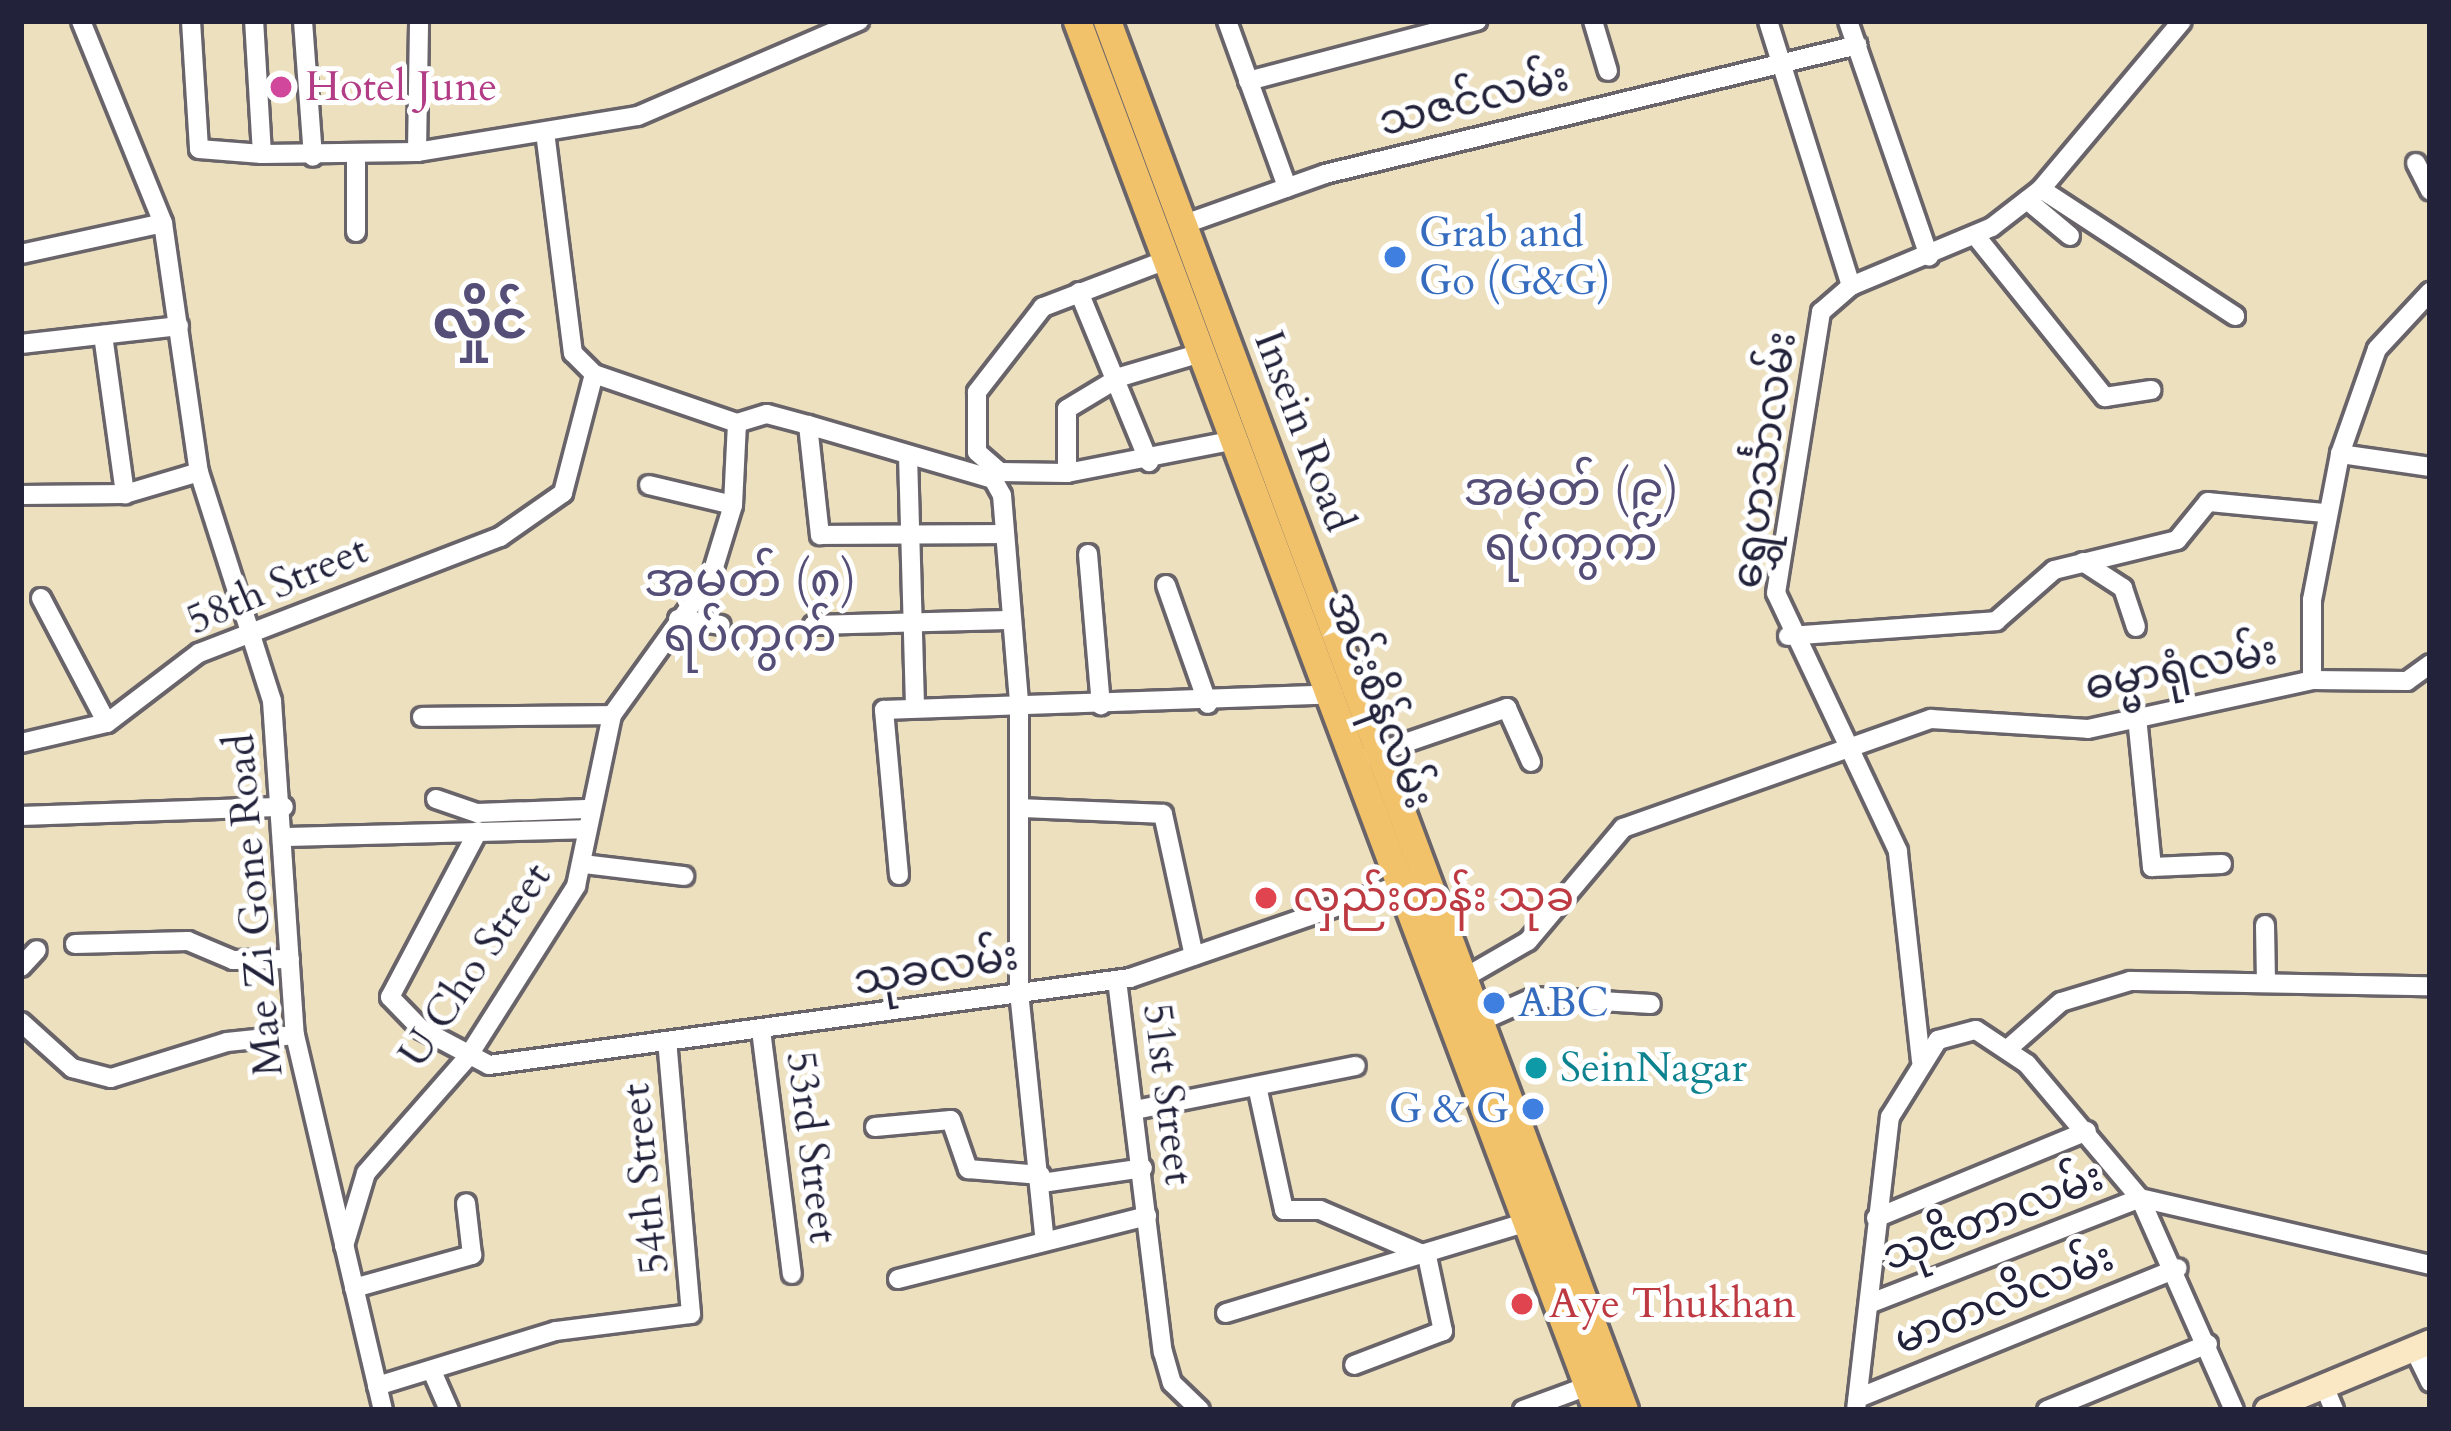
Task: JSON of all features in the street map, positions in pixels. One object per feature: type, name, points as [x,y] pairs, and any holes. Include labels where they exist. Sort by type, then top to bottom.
[{"type":"main road","points":[[1077,21],[1112,75]]},
{"type":"main road","name":"Insein Road","points":[[1107,21],[1112,75],[1370,755]]},
{"type":"main road","name":"အင်းစိန်လမ်း","points":[[1170,228],[1166,260],[1334,694],[1370,755],[1539,1218],[1593,1398]]},
{"type":"main road","points":[[1454,984],[1481,1021],[1539,1218],[1624,1410]]},
{"type":"main road","points":[[2266,1410],[2329,1398],[2422,1346]]},
{"type":"street","name":"Mae Zi Gone Road","points":[[81,21],[163,223],[199,472],[242,633],[272,701],[284,807],[295,1035],[326,1186],[383,1410]]},
{"type":"street","points":[[191,21],[199,148],[313,157],[417,152],[638,116],[859,21]]},
{"type":"street","points":[[254,21],[262,154]]},
{"type":"street","points":[[303,21],[313,157]]},
{"type":"street","points":[[417,152],[419,21]]},
{"type":"street","points":[[1227,21],[1287,187]]},
{"type":"street","points":[[1248,81],[1477,21]]},
{"type":"street","points":[[1593,21],[1608,71]]},
{"type":"street","points":[[1768,21],[1788,65],[1851,286],[1975,235],[2034,195],[2175,24]]},
{"type":"street","points":[[1848,21],[1929,256]]},
{"type":"street","name":"သဇင်လမ်း","points":[[1170,228],[1287,187],[1858,45]]},
{"type":"street","points":[[545,132],[568,339],[594,374],[737,423],[767,414],[808,424],[993,479],[1002,495],[1008,620],[1019,703],[1019,992],[1044,1234]]},
{"type":"street","points":[[356,155],[356,232]]},
{"type":"street","points":[[2416,164],[2430,191]]},
{"type":"street","points":[[2034,195],[2070,236]]},
{"type":"street","points":[[2034,195],[2235,316]]},
{"type":"street","points":[[21,254],[163,223]]},
{"type":"street","points":[[1975,235],[2105,397],[2151,390]]},
{"type":"street","points":[[1166,260],[1043,307],[977,392],[976,452],[1000,472],[1067,473],[1149,462],[1235,440]]},
{"type":"street","name":"ရွှေဟင်္သာလမ်း","points":[[1851,286],[1826,302],[1815,343],[1776,593],[1787,636],[1909,889],[1904,944],[1921,1061]]},
{"type":"street","points":[[1079,292],[1120,377],[1149,462]]},
{"type":"street","name":"ဓမ္မာရုံလမ်း","points":[[1454,984],[1528,941],[1623,827],[1842,749],[1957,716],[2088,729],[2312,680],[2325,513],[2340,454],[2377,349],[2430,292]]},
{"type":"street","points":[[21,344],[179,326]]},
{"type":"street","points":[[103,334],[125,494]]},
{"type":"street","points":[[1067,473],[1067,410],[1120,377],[1201,353]]},
{"type":"street","name":"58th Street","points":[[21,743],[106,723],[242,633],[472,550],[563,493],[594,374]]},
{"type":"street","name":"U Cho Street","points":[[344,1246],[366,1173],[467,1058],[583,864],[586,808],[612,715],[711,577],[733,506],[737,423]]},
{"type":"street","points":[[808,424],[820,535],[1004,534]]},
{"type":"street","points":[[2340,454],[2430,467]]},
{"type":"street","points":[[908,455],[904,532],[915,708]]},
{"type":"street","points":[[21,484],[22,495],[125,494],[199,472]]},
{"type":"street","points":[[649,485],[733,506]]},
{"type":"street","points":[[1787,636],[1996,621],[2079,560],[2177,540],[2208,502],[2325,513]]},
{"type":"street","points":[[1088,554],[1101,705]]},
{"type":"street","points":[[2079,560],[2123,588],[2136,627]]},
{"type":"street","points":[[1166,585],[1208,704]]},
{"type":"street","points":[[41,598],[106,723]]},
{"type":"street","points":[[678,620],[721,626]]},
{"type":"street","points":[[813,626],[1008,620]]},
{"type":"street","points":[[2312,680],[2407,681],[2430,664]]},
{"type":"street","points":[[899,875],[884,710],[1019,703],[1208,704],[1334,694]]},
{"type":"street","points":[[1370,755],[1507,708],[1531,762]]},
{"type":"street","points":[[422,717],[612,715]]},
{"type":"street","points":[[2137,717],[2152,866],[2222,864]]},
{"type":"street","points":[[436,799],[477,813],[586,808]]},
{"type":"street","points":[[21,816],[284,807]]},
{"type":"street","points":[[1020,808],[1163,814],[1194,956]]},
{"type":"street","points":[[286,837],[585,829]]},
{"type":"street","points":[[467,1058],[398,1012],[390,992],[478,831]]},
{"type":"street","points":[[583,864],[684,876]]},
{"type":"street","name":"သုခလမ်း","points":[[467,1058],[667,1042],[1117,980],[1416,880]]},
{"type":"street","points":[[2266,925],[2266,982]]},
{"type":"street","points":[[75,944],[188,941],[233,960],[290,959]]},
{"type":"street","points":[[21,967],[37,950]]},
{"type":"street","name":"51st Street","points":[[1117,980],[1139,1109],[1163,1352],[1172,1383],[1200,1410]]},
{"type":"street","points":[[2011,1047],[2061,1002],[2130,981],[2430,986]]},
{"type":"street","points":[[1481,1021],[1535,997],[1651,1004]]},
{"type":"street","points":[[21,1022],[72,1068],[111,1078],[227,1042],[295,1035]]},
{"type":"street","name":"53rd Street","points":[[761,1030],[792,1274]]},
{"type":"street","points":[[1857,1404],[1871,1303],[1877,1159],[1921,1061],[1938,1040],[1976,1030],[2011,1047],[2140,1198],[2178,1268],[2234,1410]]},
{"type":"street","name":"54th Street","points":[[432,1371],[556,1331],[694,1310],[667,1042]]},
{"type":"street","points":[[1139,1109],[1356,1066]]},
{"type":"street","points":[[1257,1086],[1284,1210],[1320,1210],[1427,1256]]},
{"type":"street","points":[[875,1126],[951,1120],[968,1169],[1041,1179],[1143,1168]]},
{"type":"street","points":[[1876,1218],[2087,1131]]},
{"type":"street","points":[[326,1186],[366,1173]]},
{"type":"street","points":[[2140,1198],[2430,1264]]},
{"type":"street","name":"သုဇိတာလမ်း","points":[[1871,1303],[2140,1198]]},
{"type":"street","points":[[353,1288],[472,1255],[466,1203]]},
{"type":"street","points":[[898,1279],[961,1269],[1044,1234],[1147,1216]]},
{"type":"street","points":[[1226,1313],[1427,1256],[1539,1218]]},
{"type":"street","points":[[1354,1365],[1443,1331],[1427,1256]]},
{"type":"street","name":"မာတလိလမ်း","points":[[1857,1404],[2178,1268]]},
{"type":"street","points":[[2047,1410],[2208,1344]]},
{"type":"street","points":[[2422,1346],[2430,1382]]},
{"type":"street","points":[[377,1387],[432,1371],[448,1410]]},
{"type":"street","points":[[1523,1410],[1593,1398]]},
{"type":"place","name":"Hotel June","points":[[281,87]]},
{"type":"place","name":"Grab and Go (G&G)","points":[[1395,257]]},
{"type":"place","name":"လှည်းတန်း သုခ","points":[[1266,898]]},
{"type":"place","name":"ABC","points":[[1494,1003]]},
{"type":"place","name":"SeinNagar","points":[[1536,1068]]},
{"type":"place","name":"G & G","points":[[1533,1109]]},
{"type":"place","name":"Aye Thukhan","points":[[1522,1304]]},
{"type":"district","name":"လှိုင်","points":[[480,322]]},
{"type":"district","name":"အမှတ် (၉) ရပ်ကွက်","points":[[1571,516]]},
{"type":"district","name":"အမှတ် (၈) ရပ်ကွက်","points":[[750,608]]}]
